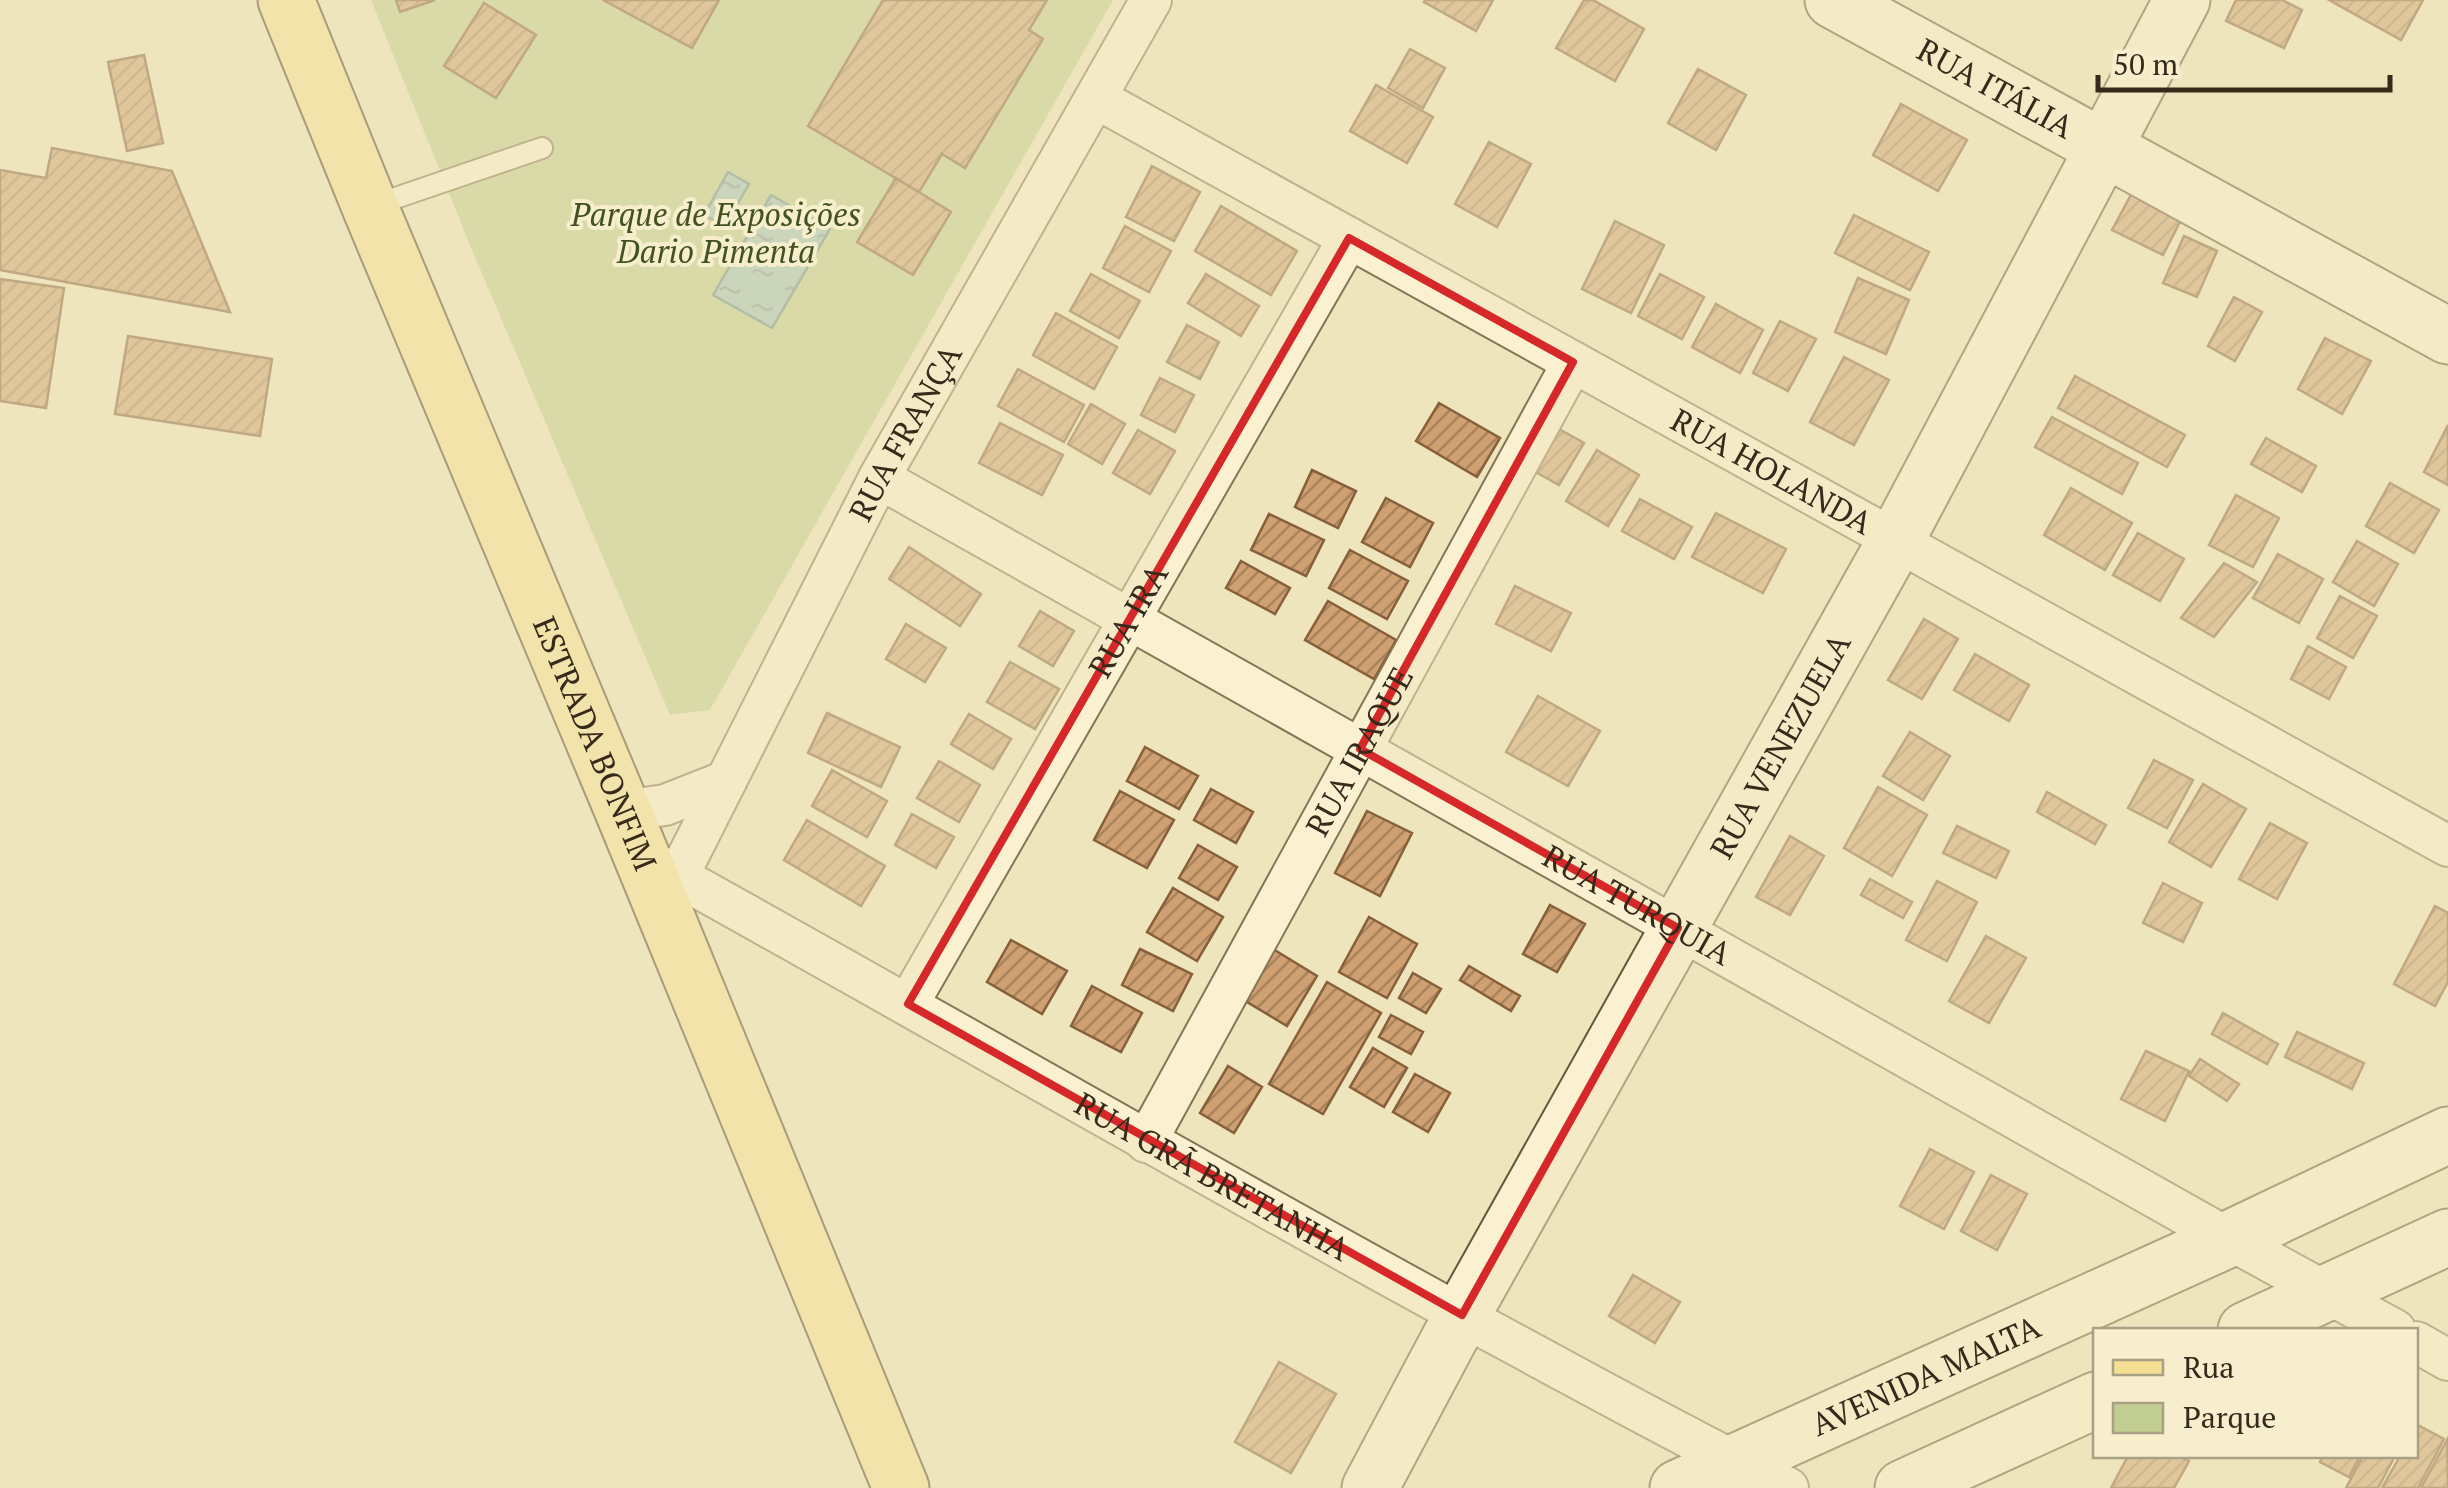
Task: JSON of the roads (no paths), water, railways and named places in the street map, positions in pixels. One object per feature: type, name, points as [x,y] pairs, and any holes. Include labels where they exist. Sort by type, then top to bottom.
[{"type":"main road","name":"ESTRADA BONFIM","points":[[286,0],[370,206],[647,848],[901,1488]]},
{"type":"street","name":"RUA FRANÇA","points":[[647,848],[726,781],[879,478],[1152,0]]},
{"type":"street","name":"RUA ITÁLIA","points":[[1833,0],[2448,336]]},
{"type":"street","name":"RUA VENEZUELA","points":[[1370,1488],[1462,1316],[1896,540],[2182,0]]},
{"type":"street","name":"RUA HOLANDA","points":[[1096,98],[2448,846]]},
{"type":"street","name":"RUA IRA","points":[[908,1004],[1349,238]]},
{"type":"street","name":"RUA IRAQUE","points":[[1146,1142],[1573,362]]},
{"type":"street","name":"RUA TURQUIA","points":[[879,478],[2391,1328]]},
{"type":"street","points":[[647,848],[665,805],[726,781]]},
{"type":"street","name":"RUA GRÃ BRETANHA","points":[[647,848],[1146,1142],[1462,1316],[1788,1488]]},
{"type":"street","name":"AVENIDA MALTA","points":[[1678,1488],[2229,1239],[2448,1135]]},
{"type":"street","points":[[2250,1328],[2448,1237]]},
{"type":"street","points":[[2418,1343],[2448,1360]]},
{"type":"street","points":[[1902,1488],[2093,1401]]},
{"type":"lane","points":[[370,206],[542,148]]},
{"type":"water","points":[[728,172],[749,184],[725,226],[704,215]]},
{"type":"water","points":[[771,195],[830,229],[772,328],[713,295]]},
{"type":"park label","name":"Parque de Exposições Dario Pimenta","points":[[716,234]]}]
